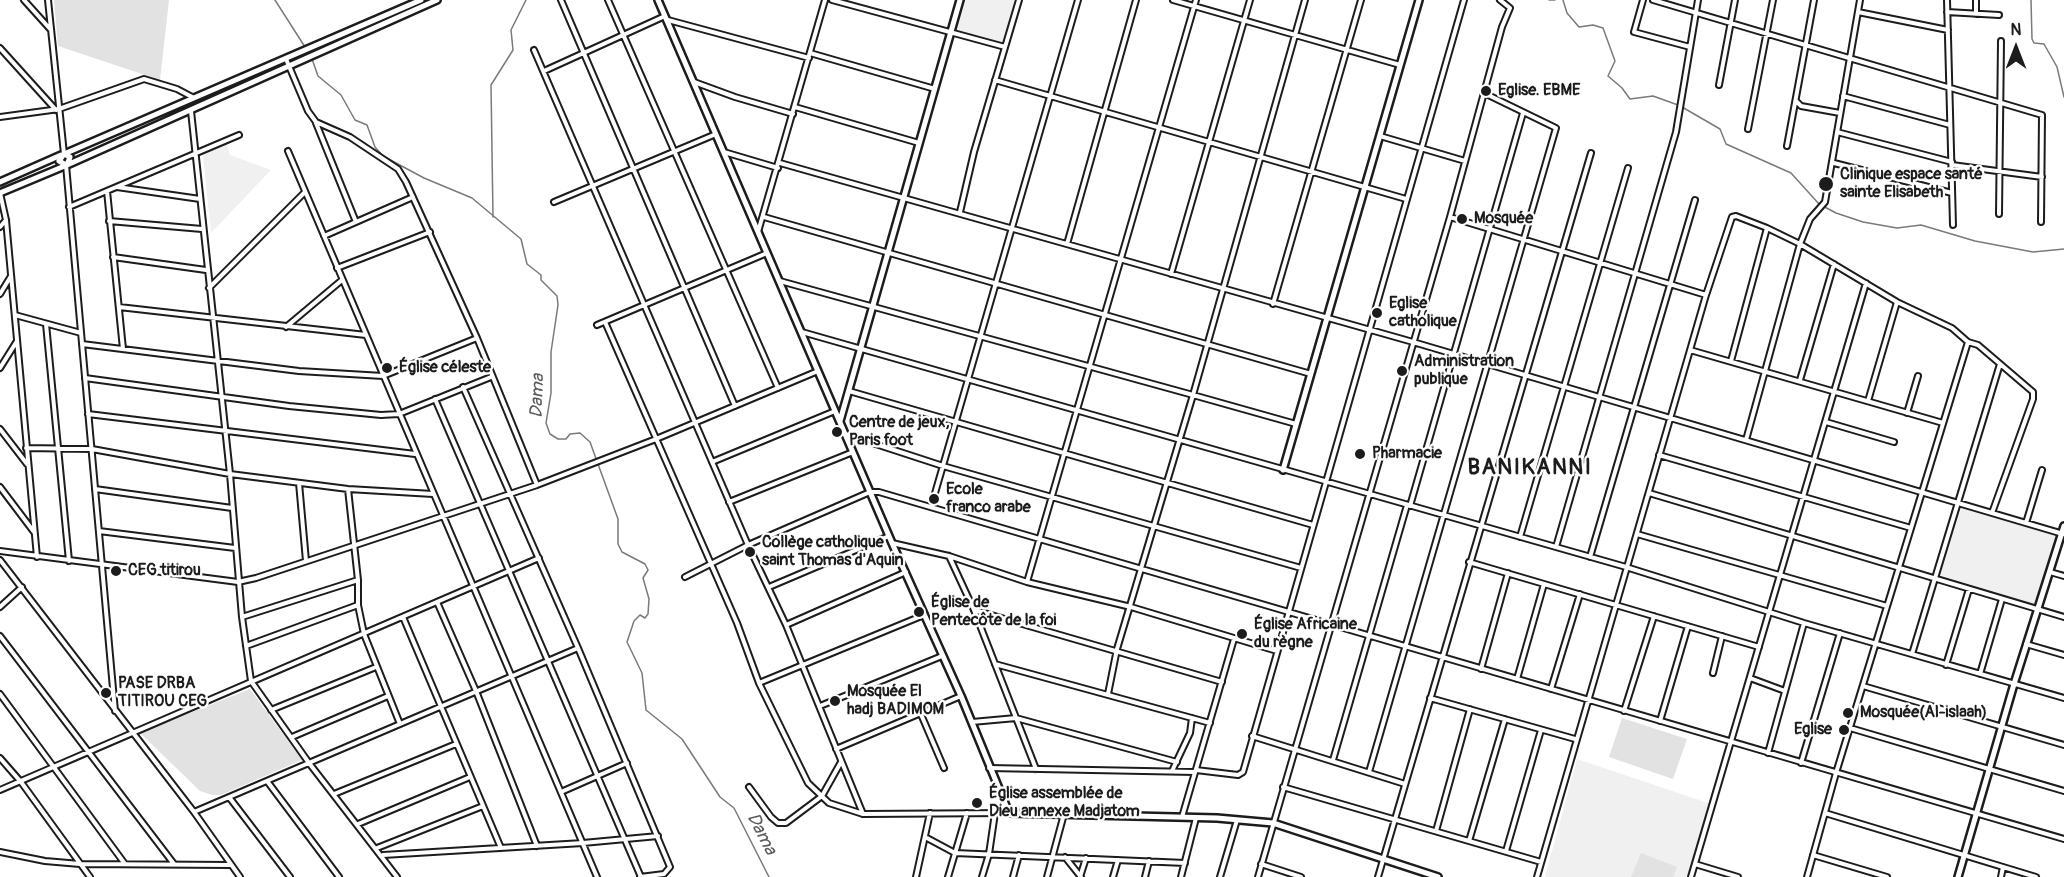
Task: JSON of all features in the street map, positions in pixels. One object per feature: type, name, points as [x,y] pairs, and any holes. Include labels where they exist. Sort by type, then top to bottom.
[{"type":"street","points":[[24,0],[51,31]]},
{"type":"street","points":[[48,0],[63,154]]},
{"type":"street","points":[[0,182],[421,0]]},
{"type":"street","points":[[37,557],[6,220],[0,193],[438,0]]},
{"type":"street","points":[[561,0],[735,406]]},
{"type":"street","points":[[608,0],[778,388]]},
{"type":"street","points":[[658,0],[889,537],[961,696],[988,768],[1009,813]]},
{"type":"street","points":[[758,232],[794,114],[824,0]]},
{"type":"street","points":[[832,0],[1005,46]]},
{"type":"street","points":[[840,421],[960,0]]},
{"type":"street","points":[[960,212],[1018,0]]},
{"type":"street","points":[[931,507],[1078,0]]},
{"type":"street","points":[[1067,244],[1136,0]]},
{"type":"street","points":[[1173,0],[1400,65]]},
{"type":"street","points":[[1027,582],[1196,0]]},
{"type":"street","points":[[1171,274],[1250,0]]},
{"type":"street","points":[[1108,694],[1117,649],[1193,395],[1305,0]]},
{"type":"street","points":[[1273,304],[1361,0]]},
{"type":"street","points":[[1283,470],[1419,0]]},
{"type":"street","points":[[988,768],[1196,771],[1241,774],[1464,0]]},
{"type":"street","points":[[1258,877],[1294,747],[1370,494],[1506,13],[1510,8],[1500,0]]},
{"type":"street","points":[[1642,0],[1634,32],[1690,46]]},
{"type":"street","points":[[1653,0],[2042,115],[2041,222]]},
{"type":"street","points":[[1556,547],[1676,132],[1698,0]]},
{"type":"street","points":[[1719,85],[1735,0]]},
{"type":"street","points":[[1748,129],[1773,0]]},
{"type":"street","points":[[1787,146],[1814,0]]},
{"type":"street","points":[[1746,440],[1767,371],[1800,244],[1810,219],[1824,204],[1834,163],[1840,113],[1860,0]]},
{"type":"street","points":[[1947,0],[1953,225]]},
{"type":"street","points":[[1976,0],[1976,14]]},
{"type":"street","points":[[1858,12],[1948,30]]},
{"type":"street","points":[[1947,12],[1999,15]]},
{"type":"street","points":[[544,71],[667,18],[935,89]]},
{"type":"street","points":[[1999,214],[2001,41]]},
{"type":"street","points":[[0,48],[58,110]]},
{"type":"street","points":[[534,50],[729,502],[786,625],[864,814]]},
{"type":"street","points":[[286,59],[308,111],[316,122],[356,222]]},
{"type":"street","points":[[0,117],[58,110],[144,79],[177,89],[194,98]]},
{"type":"street","points":[[995,80],[1406,199]]},
{"type":"street","points":[[693,82],[794,114]]},
{"type":"street","points":[[1369,772],[1556,128],[1484,93]]},
{"type":"street","points":[[1843,96],[1950,125]]},
{"type":"street","points":[[1796,100],[1801,106],[1840,113]]},
{"type":"street","points":[[795,107],[919,143]]},
{"type":"street","points":[[190,111],[230,474],[238,582],[251,681],[309,763],[383,855],[397,877]]},
{"type":"street","points":[[1333,760],[1454,355],[1523,113]]},
{"type":"street","points":[[316,122],[350,137],[398,169],[430,232],[477,338],[537,485]]},
{"type":"street","points":[[1837,132],[1952,164],[2042,177]]},
{"type":"street","points":[[554,202],[716,134]]},
{"type":"street","points":[[69,207],[239,135]]},
{"type":"street","points":[[1380,136],[1465,160]]},
{"type":"street","points":[[288,151],[597,877]]},
{"type":"street","points":[[724,152],[904,196],[1369,332],[1413,342],[1487,366],[1634,407],[2063,534]]},
{"type":"street","points":[[1378,877],[1591,153]]},
{"type":"street","points":[[63,154],[70,157],[67,165],[69,207],[116,711]]},
{"type":"street","points":[[1834,163],[1952,193]]},
{"type":"street","points":[[1520,537],[1628,168]]},
{"type":"street","points":[[116,187],[200,199]]},
{"type":"street","points":[[107,191],[123,349]]},
{"type":"street","points":[[208,288],[305,192]]},
{"type":"street","points":[[324,236],[413,197]]},
{"type":"street","points":[[1590,557],[1695,200]]},
{"type":"street","points":[[1538,877],[1540,862],[1575,739],[1706,295],[1732,217],[1736,216],[1767,228],[1800,244],[1897,302],[1952,328],[1968,342],[1978,345],[2031,390],[2034,396],[1992,513]]},
{"type":"street","points":[[764,217],[1311,374]]},
{"type":"street","points":[[1449,218],[1706,295]]},
{"type":"street","points":[[0,227],[6,220]]},
{"type":"street","points":[[109,221],[202,229]]},
{"type":"street","points":[[1731,361],[1767,228]]},
{"type":"street","points":[[337,268],[430,232]]},
{"type":"street","points":[[597,325],[767,253]]},
{"type":"street","points":[[113,257],[206,270]]},
{"type":"street","points":[[1800,380],[1834,264]]},
{"type":"street","points":[[0,294],[11,275]]},
{"type":"street","points":[[285,328],[342,280]]},
{"type":"street","points":[[779,281],[873,305],[1296,424]]},
{"type":"street","points":[[1691,877],[1866,283]]},
{"type":"street","points":[[1868,401],[1897,302]]},
{"type":"street","points":[[119,307],[285,328],[366,335]]},
{"type":"street","points":[[15,315],[81,333]]},
{"type":"street","points":[[605,322],[737,623],[759,683],[798,766],[808,783],[829,803],[864,814],[1064,814],[1238,819],[1273,823],[1438,877]]},
{"type":"street","points":[[46,324],[60,447],[69,561]]},
{"type":"street","points":[[802,332],[1626,567],[1804,623],[2064,698]]},
{"type":"street","points":[[82,344],[299,371],[383,376],[477,338]]},
{"type":"street","points":[[0,368],[17,340]]},
{"type":"street","points":[[1807,877],[1836,773],[1968,342]]},
{"type":"street","points":[[1690,350],[1836,390],[1943,423]]},
{"type":"street","points":[[1912,654],[2001,364]]},
{"type":"street","points":[[0,551],[238,582],[270,574],[511,495],[656,439],[818,371]]},
{"type":"street","points":[[1907,412],[1918,376]]},
{"type":"street","points":[[85,378],[347,412],[399,414],[491,377]]},
{"type":"street","points":[[435,399],[511,571],[640,877],[669,871],[658,836],[627,763],[463,387]]},
{"type":"street","points":[[848,391],[1313,525]]},
{"type":"street","points":[[712,462],[835,411]]},
{"type":"street","points":[[88,414],[416,454]]},
{"type":"street","points":[[1826,422],[1894,442]]},
{"type":"street","points":[[0,429],[28,464]]},
{"type":"street","points":[[845,434],[943,466],[1301,568]]},
{"type":"street","points":[[26,448],[92,449],[230,474],[298,483],[348,489],[433,494]]},
{"type":"street","points":[[729,502],[853,452]]},
{"type":"street","points":[[1659,455],[1911,528]]},
{"type":"street","points":[[2026,523],[2042,470]]},
{"type":"street","points":[[298,483],[306,561]]},
{"type":"street","points":[[0,488],[34,533]]},
{"type":"street","points":[[95,489],[232,508]]},
{"type":"street","points":[[348,489],[358,580],[358,605],[364,634],[400,724]]},
{"type":"street","points":[[685,577],[748,545],[870,492],[879,492],[2064,839]]},
{"type":"street","points":[[1649,493],[2064,617]]},
{"type":"street","points":[[1959,877],[2001,727],[2064,526]]},
{"type":"street","points":[[99,531],[235,548]]},
{"type":"street","points":[[1637,534],[1887,606]]},
{"type":"street","points":[[769,587],[889,537]]},
{"type":"street","points":[[892,543],[949,556],[1027,582],[1131,607],[1277,651]]},
{"type":"street","points":[[949,556],[974,610],[1036,769]]},
{"type":"street","points":[[0,790],[131,731],[539,558]]},
{"type":"street","points":[[0,560],[194,812],[240,877]]},
{"type":"street","points":[[1469,562],[1759,647]]},
{"type":"street","points":[[786,625],[906,572]]},
{"type":"street","points":[[2050,572],[2064,576]]},
{"type":"street","points":[[1481,669],[1508,573]]},
{"type":"street","points":[[242,617],[358,580]]},
{"type":"street","points":[[1517,679],[1544,584]]},
{"type":"street","points":[[0,607],[22,587]]},
{"type":"street","points":[[1946,665],[1969,589]]},
{"type":"street","points":[[1551,689],[1580,594]]},
{"type":"street","points":[[1980,674],[2002,599]]},
{"type":"street","points":[[437,602],[476,691],[537,846]]},
{"type":"street","points":[[246,646],[358,605]]},
{"type":"street","points":[[974,610],[1117,649],[1222,682]]},
{"type":"street","points":[[759,683],[924,615]]},
{"type":"street","points":[[403,616],[501,848]]},
{"type":"street","points":[[1624,711],[1654,616]]},
{"type":"street","points":[[1768,753],[1804,623]]},
{"type":"street","points":[[1660,722],[1688,626]]},
{"type":"street","points":[[1801,763],[1840,633]]},
{"type":"street","points":[[0,636],[174,864]]},
{"type":"street","points":[[1713,673],[1722,636]]},
{"type":"street","points":[[1182,817],[1234,639]]},
{"type":"street","points":[[2026,644],[2064,655]]},
{"type":"street","points":[[194,812],[578,648]]},
{"type":"street","points":[[820,706],[942,656]]},
{"type":"street","points":[[994,663],[1210,723]]},
{"type":"street","points":[[272,710],[376,667]]},
{"type":"street","points":[[1749,678],[1785,691]]},
{"type":"street","points":[[1863,686],[2064,745]]},
{"type":"street","points":[[0,694],[125,864]]},
{"type":"street","points":[[292,737],[388,696]]},
{"type":"street","points":[[836,749],[961,696]]},
{"type":"street","points":[[1430,698],[1575,739]]},
{"type":"street","points":[[1436,831],[1470,710]]},
{"type":"street","points":[[920,712],[944,768]]},
{"type":"street","points":[[972,722],[1016,718],[1177,762]]},
{"type":"street","points":[[1172,771],[1190,733],[1192,718]]},
{"type":"street","points":[[1469,841],[1504,719]]},
{"type":"street","points":[[1850,728],[2064,791]]},
{"type":"street","points":[[1506,851],[1541,730]]},
{"type":"street","points":[[1252,736],[1294,747],[1405,784]]},
{"type":"street","points":[[334,794],[456,744]]},
{"type":"street","points":[[0,758],[21,782],[90,877]]},
{"type":"street","points":[[749,787],[778,823],[786,823],[822,796],[841,762]]},
{"type":"street","points":[[561,792],[627,763]]},
{"type":"street","points":[[358,824],[470,777]]},
{"type":"street","points":[[267,781],[339,877]]},
{"type":"street","points":[[1283,787],[1540,862]]},
{"type":"street","points":[[229,797],[291,877]]},
{"type":"street","points":[[377,848],[483,806]]},
{"type":"street","points":[[916,877],[927,838],[930,813]]},
{"type":"street","points":[[948,877],[967,813]]},
{"type":"street","points":[[982,877],[989,854],[995,813]]},
{"type":"street","points":[[1825,813],[2036,877]]},
{"type":"street","points":[[1047,877],[1064,814]]},
{"type":"street","points":[[1180,877],[1196,818]]},
{"type":"street","points":[[1220,877],[1238,819]]},
{"type":"street","points":[[383,855],[583,843],[658,836]]},
{"type":"street","points":[[927,838],[955,853],[1185,863]]},
{"type":"street","points":[[0,852],[34,860],[80,864],[231,865]]},
{"type":"street","points":[[1013,877],[1019,855]]},
{"type":"street","points":[[1814,855],[1887,877]]},
{"type":"street","points":[[1065,857],[1080,877]]},
{"type":"street","points":[[1080,877],[1086,858]]},
{"type":"street","points":[[1113,877],[1118,860]]},
{"type":"street","points":[[1145,877],[1149,861]]},
{"type":"street","points":[[1262,864],[1300,877]]},
{"type":"street","points":[[1695,864],[1738,877]]},
{"type":"street","points":[[2001,877],[2004,867]]},
{"type":"shaded area","points":[[54,0],[169,0],[160,80],[58,46]]},
{"type":"shaded area","points":[[962,0],[1016,0],[1003,44],[954,29]]},
{"type":"shaded area","points":[[227,143],[230,155],[271,170],[211,233],[203,155]]},
{"type":"shaded area","points":[[1962,506],[2059,537],[2037,606],[1940,575]]},
{"type":"shaded area","points":[[250,689],[302,760],[221,795],[212,795],[200,791],[140,733]]},
{"type":"shaded area","points":[[1622,718],[1687,739],[1673,779],[1609,757]]},
{"type":"shaded area","points":[[1577,759],[1711,804],[1690,877],[1545,877]]},
{"type":"shaded area","points":[[1641,853],[1677,867],[1673,877],[1631,877]]},
{"type":"waterway","name":"Dama","points":[[275,0],[305,47]]},
{"type":"waterway","points":[[493,217],[491,85],[513,50],[511,30],[526,0]]},
{"type":"waterway","points":[[1549,0],[1555,0]]},
{"type":"waterway","points":[[1563,0],[1567,13],[1579,27],[1593,25],[1603,28],[1615,61],[1608,76],[1622,88],[1630,99],[1653,96],[1678,105]]},
{"type":"waterway","points":[[2031,0],[2032,39],[2034,43],[2044,44],[2057,67],[2064,97]]},
{"type":"waterway","name":"Dama","points":[[312,59],[318,76],[341,95],[355,120],[367,125],[375,147],[383,156],[424,178],[472,198],[521,239],[527,264],[541,275],[541,280],[557,296],[558,305],[551,352],[551,393],[546,423],[550,434],[558,439],[566,439],[570,434],[580,433],[590,442],[618,519],[618,544],[622,552],[645,564],[648,570],[643,578],[649,599],[648,614],[645,618],[640,615],[634,621],[627,642],[642,673],[646,710],[682,739],[720,797],[734,808],[769,877]]},
{"type":"waterway","points":[[1682,107],[1720,129],[1726,144],[1791,173],[1819,204],[1836,213],[1863,222],[1897,228],[1921,225],[1975,241],[2033,252],[2064,249]]},
{"type":"place","name":"Eglise. EBME","points":[[1486,91]]},
{"type":"place","name":"Clinique espace santé sainte Elisabeth","points":[[1826,184]]},
{"type":"place","name":"Mosquée","points":[[1462,219]]},
{"type":"place","name":"Eglise catholique","points":[[1377,313]]},
{"type":"place","name":"Église céleste","points":[[387,368]]},
{"type":"place","name":"Administration publique","points":[[1402,371]]},
{"type":"place","name":"Centre de jeux, Paris foot","points":[[837,432]]},
{"type":"place","name":"Pharmacie","points":[[1360,454]]},
{"type":"place","name":"Ecole franco arabe","points":[[934,499]]},
{"type":"place","name":"Collège catholique saint Thomas d'Aquin","points":[[750,552]]},
{"type":"place","name":"CEG titirou","points":[[116,571]]},
{"type":"place","name":"Église de Pentecôte de la foi","points":[[919,612]]},
{"type":"place","name":"Église Africaine du règne","points":[[1242,634]]},
{"type":"place","name":"PASE DRBA TITIROU CEG","points":[[106,693]]},
{"type":"place","name":"Mosquée El hadj BADIMOM","points":[[835,701]]},
{"type":"place","name":"Mosquée(Al-islaah)","points":[[1848,713]]},
{"type":"place","name":"Eglise","points":[[1844,730]]},
{"type":"place","name":"Église assemblée de Dieu annexe Madjatom","points":[[977,803]]},
{"type":"district","name":"BANIKANNI","points":[[1530,468]]}]
